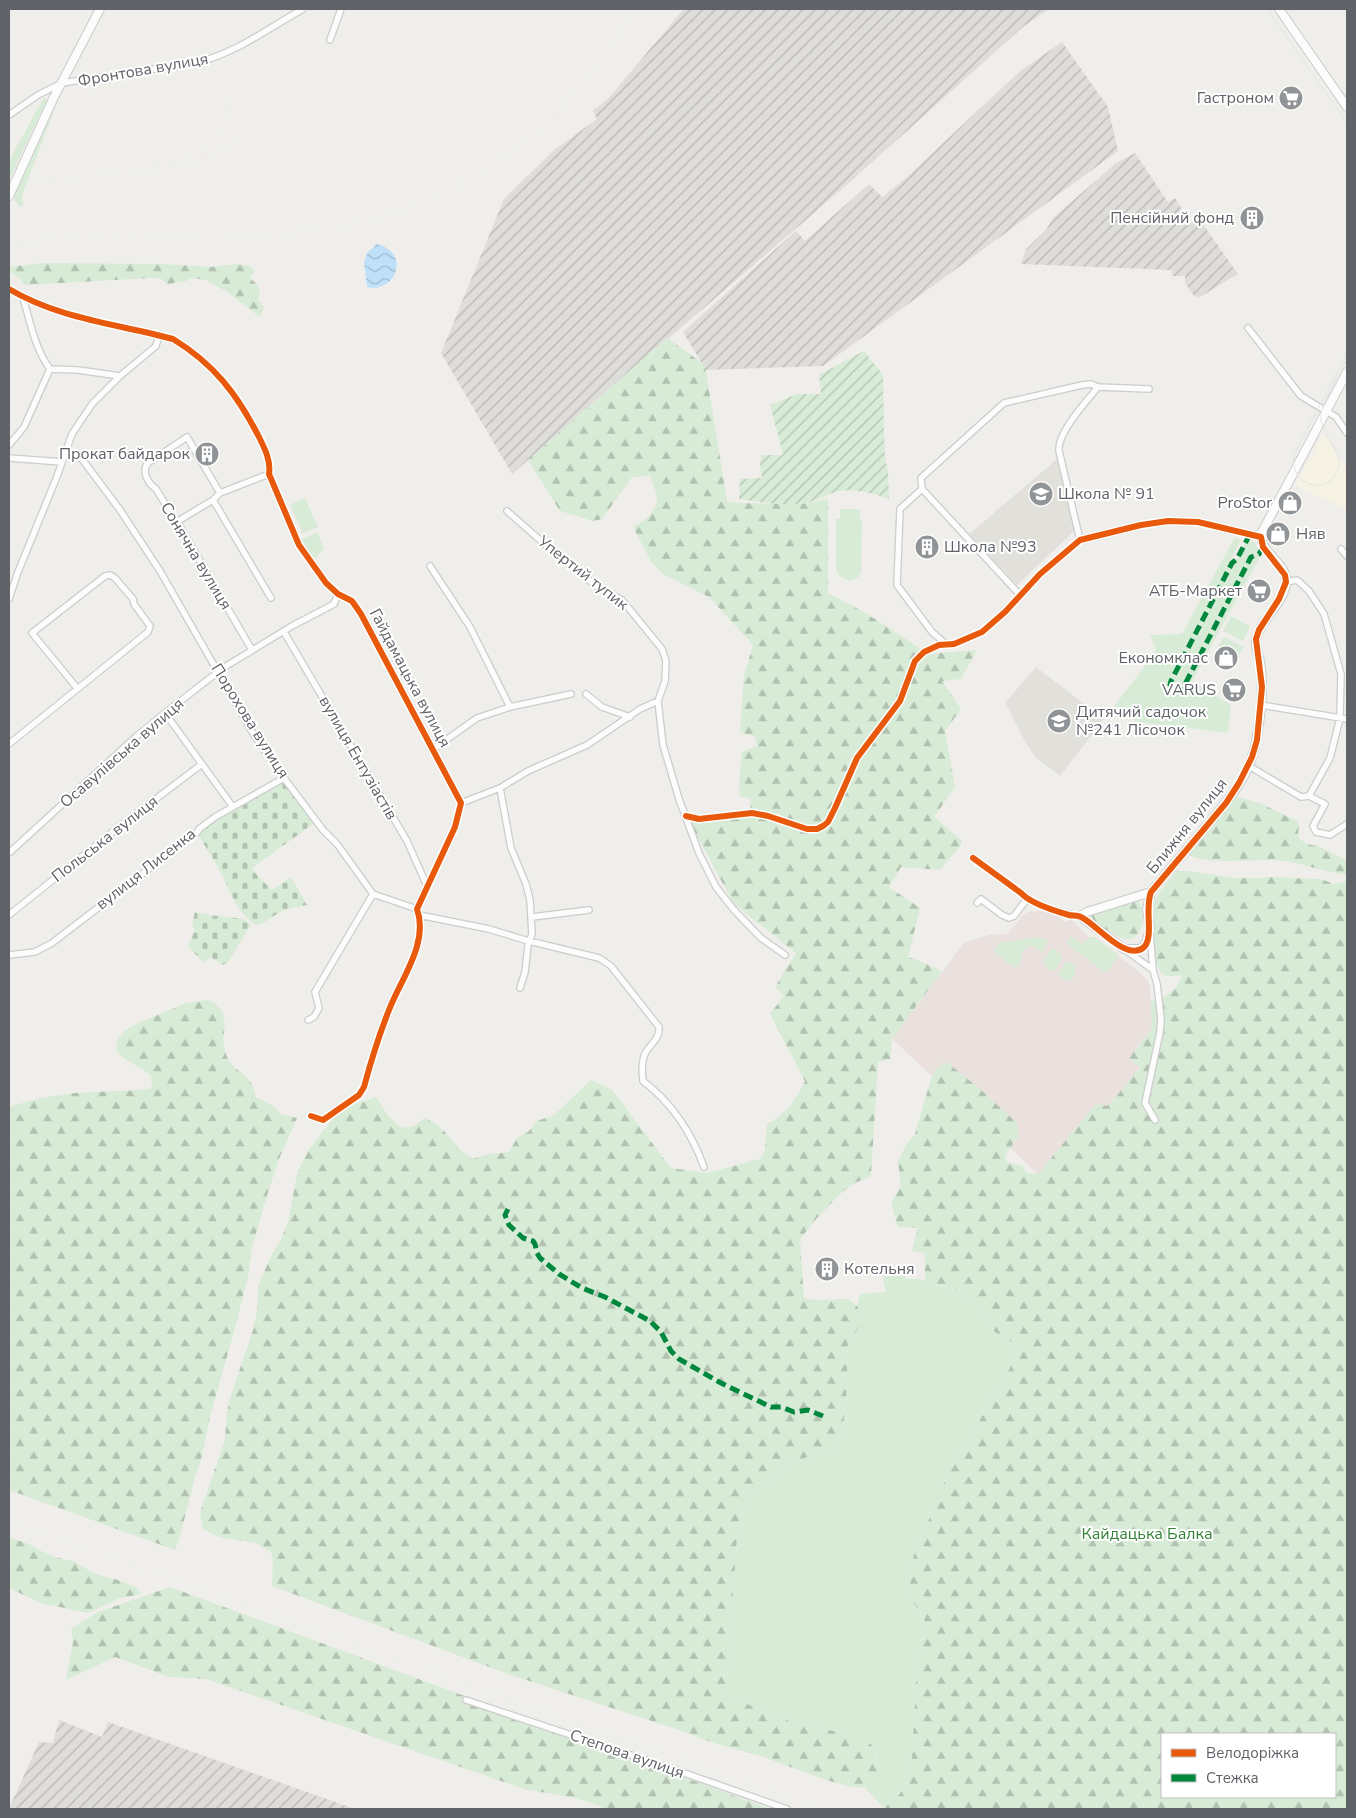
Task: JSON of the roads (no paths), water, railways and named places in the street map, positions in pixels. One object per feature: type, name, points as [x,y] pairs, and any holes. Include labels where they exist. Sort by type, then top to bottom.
[{"type":"street","points":[[9,196],[29,148],[100,9]]},
{"type":"street","name":"Фронтова вулиця","points":[[9,116],[38,95],[62,83],[200,62],[220,56],[249,42],[303,9]]},
{"type":"street","points":[[330,40],[341,9]]},
{"type":"street","points":[[1279,9],[1347,107]]},
{"type":"street","name":"Гайдамацька вулиця","points":[[9,289],[23,298],[83,319],[173,339],[222,378],[234,393],[266,452],[270,466],[269,474],[299,545],[326,583],[338,594],[352,601],[361,614],[461,803]]},
{"type":"street","points":[[23,298],[33,332],[45,362],[50,369]]},
{"type":"street","points":[[1248,328],[1301,396],[1336,418],[1347,433]]},
{"type":"street","points":[[9,599],[72,434],[92,404],[120,376],[156,346],[160,335]]},
{"type":"street","points":[[50,369],[78,370],[120,376]]},
{"type":"street","points":[[9,445],[24,426],[50,369]]},
{"type":"street","points":[[1309,796],[1330,758],[1340,718],[1341,674],[1324,614],[1309,591],[1297,580],[1286,582],[1285,575],[1263,546],[1261,534],[1347,372]]},
{"type":"street","points":[[1020,595],[922,489],[921,478],[1004,403],[1091,384],[1098,388],[1149,389]]},
{"type":"street","points":[[1080,540],[1058,448],[1063,434],[1098,388]]},
{"type":"street","name":"Сонячна вулиця","points":[[220,493],[187,437],[148,463],[144,468],[144,473],[174,518],[178,521],[179,526],[252,650]]},
{"type":"street","name":"Порохова вулиця","points":[[65,452],[82,459],[120,510],[160,571],[254,735],[323,830],[337,844],[372,894]]},
{"type":"street","points":[[9,458],[62,462]]},
{"type":"street","points":[[178,521],[213,500],[220,493],[269,474]]},
{"type":"street","points":[[922,489],[900,509],[897,585],[932,632],[947,645]]},
{"type":"street","points":[[213,500],[271,598]]},
{"type":"street","name":"Упертий тупик","points":[[507,511],[556,554],[592,582],[622,600],[662,649],[666,661],[665,681],[658,701],[662,745],[699,853],[716,887],[734,910],[757,935],[786,955]]},
{"type":"street","points":[[686,816],[698,819],[752,813],[768,816],[807,829],[817,829],[823,826],[828,822],[835,808],[857,758],[900,701],[914,661],[924,652],[939,646],[963,641],[982,632],[1005,612],[1040,574],[1080,540],[1150,523],[1177,521],[1212,525],[1261,538]]},
{"type":"street","points":[[1341,549],[1347,556]]},
{"type":"street","points":[[430,566],[470,627],[510,707]]},
{"type":"street","points":[[9,744],[148,632],[150,626],[134,604],[133,599],[115,578],[110,575],[104,576],[32,633],[77,688]]},
{"type":"street","name":"Ближня вулиця","points":[[1155,1120],[1145,1103],[1161,1019],[1158,984],[1153,970],[1147,909],[1151,892],[1226,803],[1249,766],[1257,740],[1261,705],[1262,675],[1256,639],[1259,630],[1279,599],[1286,582]]},
{"type":"street","name":"Осавулівська вулиця","points":[[9,851],[165,713],[218,672],[252,650],[334,604],[338,594]]},
{"type":"street","name":"вулиця Ентузіастів","points":[[284,632],[407,842],[427,886]]},
{"type":"street","name":"Гайдамацька вулиця","points":[[432,750],[477,718],[510,707],[571,694]]},
{"type":"street","points":[[586,694],[602,707],[630,717]]},
{"type":"street","points":[[311,1116],[323,1120],[359,1095],[364,1086],[388,1012],[417,945],[420,930],[417,909],[456,827],[461,803],[500,788],[528,771],[588,746],[640,709],[658,701]]},
{"type":"street","points":[[1261,705],[1347,718]]},
{"type":"street","points":[[165,713],[233,807]]},
{"type":"street","name":"Польська вулиця","points":[[9,914],[202,764]]},
{"type":"street","points":[[1249,766],[1301,797],[1309,796],[1325,804],[1313,826],[1316,832],[1330,835],[1347,824]]},
{"type":"street","name":"вулиця Лисенка","points":[[9,955],[35,952],[52,943],[159,861],[176,845],[196,834],[199,829],[215,817],[284,778]]},
{"type":"street","points":[[500,788],[511,848],[526,884],[532,917],[532,934],[528,945],[525,972],[520,988]]},
{"type":"street","points":[[973,858],[1027,899],[1069,915],[1080,916],[1153,970]]},
{"type":"street","name":"Ближня вулиця","points":[[1080,916],[1087,912],[1151,892]]},
{"type":"street","points":[[308,1020],[314,1017],[319,1008],[315,992],[372,894],[417,909]]},
{"type":"street","points":[[977,903],[981,899],[1009,918],[1014,916],[1027,899]]},
{"type":"street","points":[[532,917],[589,910]]},
{"type":"street","points":[[419,915],[489,929],[599,958],[611,966],[659,1027],[660,1033],[645,1053],[643,1081],[676,1113],[704,1167]]},
{"type":"street","points":[[1124,949],[1137,950],[1142,948],[1146,944],[1150,929]]},
{"type":"street","name":"Степова вулиця","points":[[466,1700],[787,1809]]},
{"type":"water","points":[[377,244],[388,249],[394,256],[397,263],[396,272],[392,279],[385,284],[377,288],[367,287],[364,263],[367,253]]},
{"type":"tram line","points":[[1267,9],[1347,123]]},
{"type":"tram line","points":[[1347,353],[1294,455],[1296,473],[1309,484],[1324,484],[1331,480],[1337,472],[1338,457],[1324,430],[1321,415],[1328,394],[1347,359]]},
{"type":"railway","points":[[9,244],[61,237],[275,234],[332,229],[385,216],[432,199],[468,180],[516,149],[558,114],[588,78],[639,9]]},
{"type":"railway","points":[[576,179],[589,167],[619,146],[764,68],[862,33],[910,9]]},
{"type":"railway","points":[[172,162],[194,151],[214,135],[223,122],[232,91]]},
{"type":"railway","points":[[34,183],[189,163],[216,153],[243,136]]},
{"type":"railway","points":[[9,1522],[822,1809]]},
{"type":"railway","points":[[51,1788],[105,1809]]},
{"type":"place","name":"Гастроном","points":[[1291,98]]},
{"type":"place","name":"Пенсійний фонд","points":[[1252,218]]},
{"type":"place","name":"Прокат байдарок","points":[[207,454]]},
{"type":"place","name":"Школа № 91","points":[[1041,494]]},
{"type":"place","name":"ProStor","points":[[1290,503]]},
{"type":"place","name":"Няв","points":[[1278,534]]},
{"type":"place","name":"Школа №93","points":[[927,547]]},
{"type":"place","name":"АТБ-Маркет","points":[[1259,591]]},
{"type":"place","name":"Економклас","points":[[1226,658]]},
{"type":"place","name":"VARUS","points":[[1234,690]]},
{"type":"place","name":"Дитячий садочок №241 Лісочок","points":[[1059,721]]},
{"type":"place","name":"Котельня","points":[[827,1269]]},
{"type":"park label","name":"Кайдацька Балка","points":[[1147,1534]]}]
